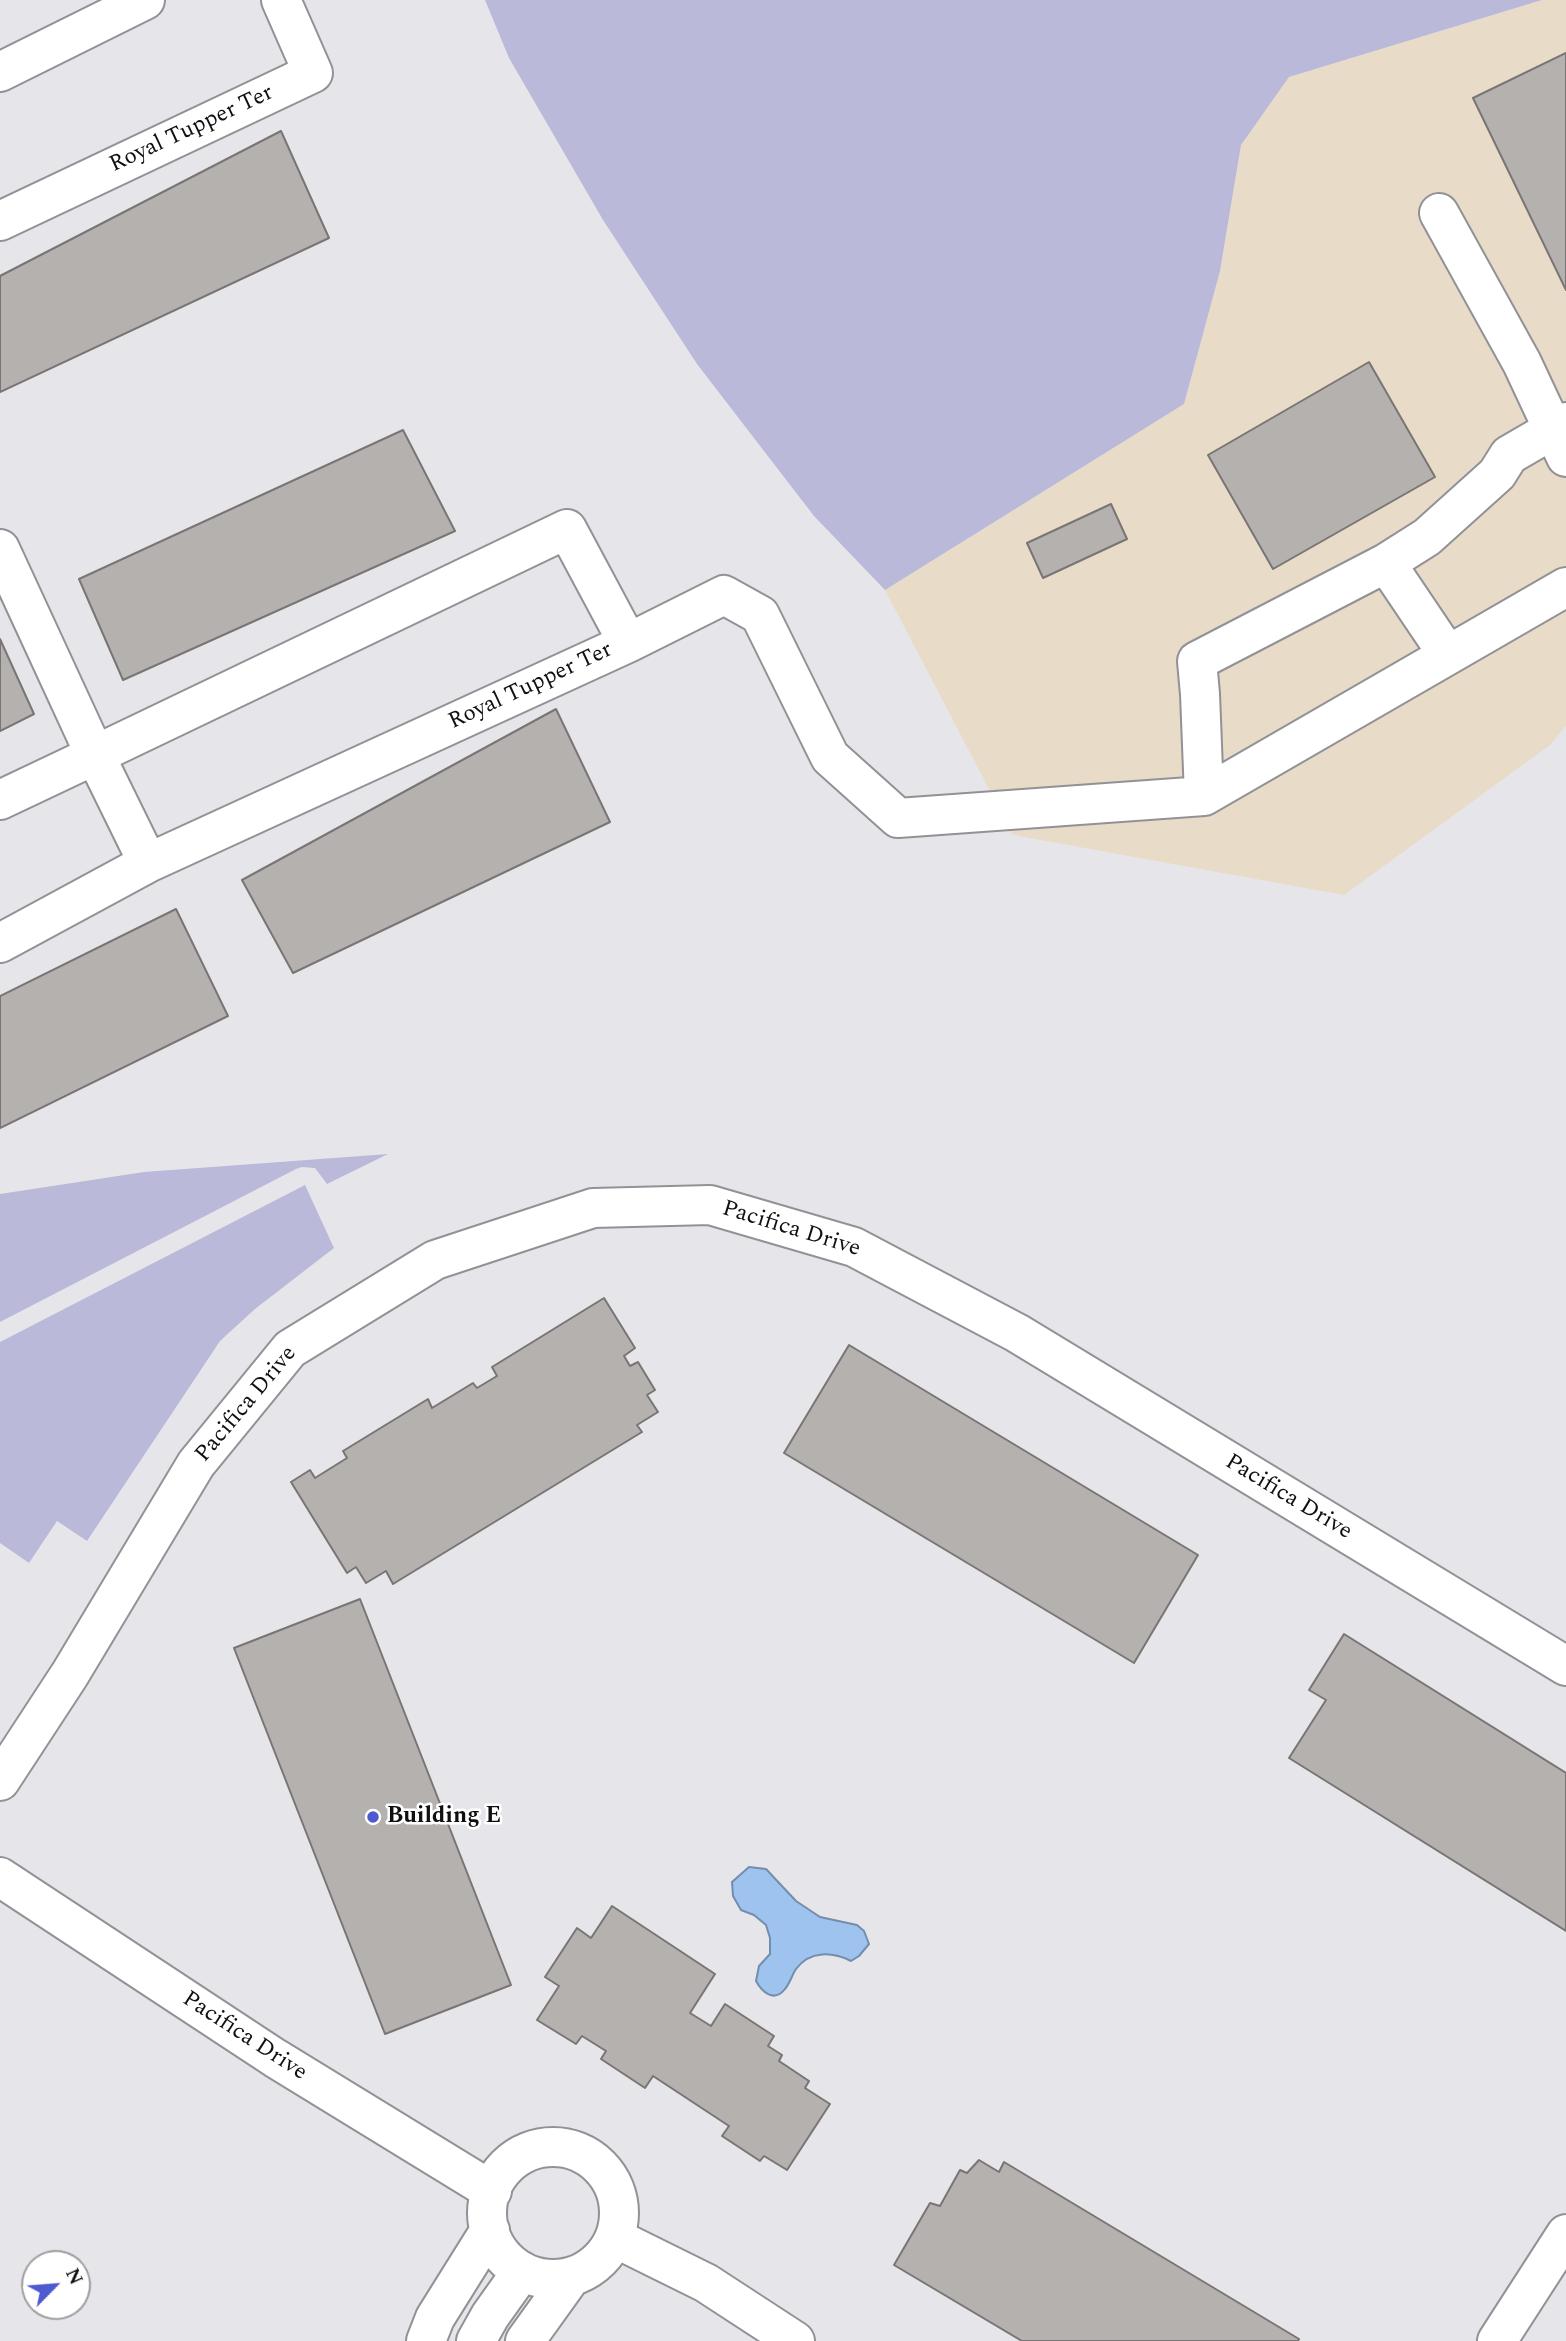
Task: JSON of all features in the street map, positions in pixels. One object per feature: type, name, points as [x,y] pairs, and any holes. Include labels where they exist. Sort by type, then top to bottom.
[{"type":"street","points":[[0,72],[145,0]]},
{"type":"street","name":"Royal Tupper Ter","points":[[0,221],[313,73],[281,0]]},
{"type":"street","points":[[1205,796],[1197,661],[1386,563],[1427,537],[1497,474],[1509,455],[1561,436],[1439,214]]},
{"type":"street","name":"Royal Tupper Ter","points":[[0,800],[567,529],[628,643],[148,863],[0,943]]},
{"type":"street","points":[[0,549],[148,863]]},
{"type":"street","points":[[1386,563],[1448,655]]},
{"type":"street","points":[[628,643],[724,594],[760,615],[830,757],[898,818],[1205,796],[1566,587]]},
{"type":"street","name":"Pacifica Drive","points":[[0,1780],[70,1674],[196,1464],[290,1349],[435,1260],[593,1208],[710,1205],[854,1247],[1017,1333],[1566,1666]]},
{"type":"street","name":"Pacifica Drive","points":[[0,1878],[275,2058],[492,2191]]},
{"type":"street","points":[[557,2147],[577,2152],[595,2162],[609,2178],[617,2197],[619,2217],[615,2238],[605,2256],[590,2269],[570,2277],[548,2280],[522,2271],[507,2260],[494,2242],[488,2220],[489,2197],[492,2191],[498,2176],[514,2160],[535,2150],[557,2147]]},
{"type":"street","points":[[426,2341],[435,2318],[490,2230]]},
{"type":"street","points":[[1497,2341],[1566,2234]]},
{"type":"street","points":[[615,2238],[706,2283],[795,2341]]},
{"type":"street","points":[[476,2341],[522,2271]]},
{"type":"street","points":[[525,2341],[570,2277]]},
{"type":"shaded area","points":[[485,0],[1542,0],[1289,77],[1241,145],[1220,271],[1184,404],[885,590],[814,516],[697,364],[603,220],[509,58]]},
{"type":"shaded area","points":[[1542,0],[1566,0],[1566,726],[1550,745],[1344,895],[1013,835],[885,590],[1184,404],[1220,271],[1241,145],[1289,77]]},
{"type":"shaded area","points":[[388,1154],[327,1184],[315,1168],[296,1169],[0,1322],[0,1194],[144,1172]]},
{"type":"shaded area","points":[[305,1185],[334,1248],[255,1309],[220,1341],[87,1541],[57,1521],[29,1563],[0,1543],[0,1342]]},
{"type":"shaded area","points":[[749,1867],[766,1869],[796,1901],[820,1917],[857,1925],[864,1931],[869,1944],[851,1961],[822,1954],[808,1958],[796,1969],[781,1993],[773,1996],[765,1992],[756,1981],[759,1966],[770,1954],[770,1938],[766,1925],[754,1915],[741,1910],[733,1896],[732,1882]]},
{"type":"building","points":[[1566,53],[1566,290],[1473,98]]},
{"type":"building","points":[[281,131],[329,238],[0,392],[0,276]]},
{"type":"building","points":[[1369,362],[1435,477],[1273,569],[1208,455]]},
{"type":"building","points":[[403,430],[455,531],[123,680],[79,579]]},
{"type":"building","points":[[1111,504],[1127,539],[1043,578],[1027,543]]},
{"type":"building","points":[[0,639],[34,714],[0,731]]},
{"type":"building","points":[[556,709],[610,822],[293,973],[242,880]]},
{"type":"building","points":[[176,909],[228,1016],[0,1128],[0,996]]},
{"type":"building","points":[[604,1298],[635,1348],[624,1356],[630,1366],[638,1362],[655,1390],[647,1395],[658,1412],[637,1425],[642,1432],[393,1584],[386,1571],[366,1583],[356,1567],[347,1573],[291,1482],[310,1470],[315,1478],[347,1458],[343,1451],[428,1399],[432,1408],[473,1383],[477,1388],[497,1376],[492,1367]]},
{"type":"building","points":[[849,1345],[1198,1555],[1134,1663],[784,1453]]},
{"type":"building","name":"Building E","points":[[360,1599],[511,1985],[385,2034],[234,1648]]},
{"type":"building","points":[[1344,1634],[1566,1773],[1566,1931],[1289,1758],[1326,1700],[1309,1690]]},
{"type":"building","points":[[612,1906],[715,1974],[690,2013],[711,2026],[725,2004],[774,2036],[768,2046],[782,2055],[779,2061],[809,2081],[805,2088],[830,2104],[787,2170],[764,2156],[760,2161],[722,2136],[729,2126],[653,2076],[645,2088],[601,2059],[606,2051],[582,2036],[576,2044],[537,2020],[559,1986],[545,1977],[577,1928],[591,1938]]},
{"type":"building","points":[[979,2160],[999,2172],[1004,2162],[1299,2339],[1298,2341],[1022,2341],[894,2265],[930,2203],[940,2206],[960,2170],[967,2173]]},
{"type":"place","name":"Building E","points":[[373,1817]]}]
